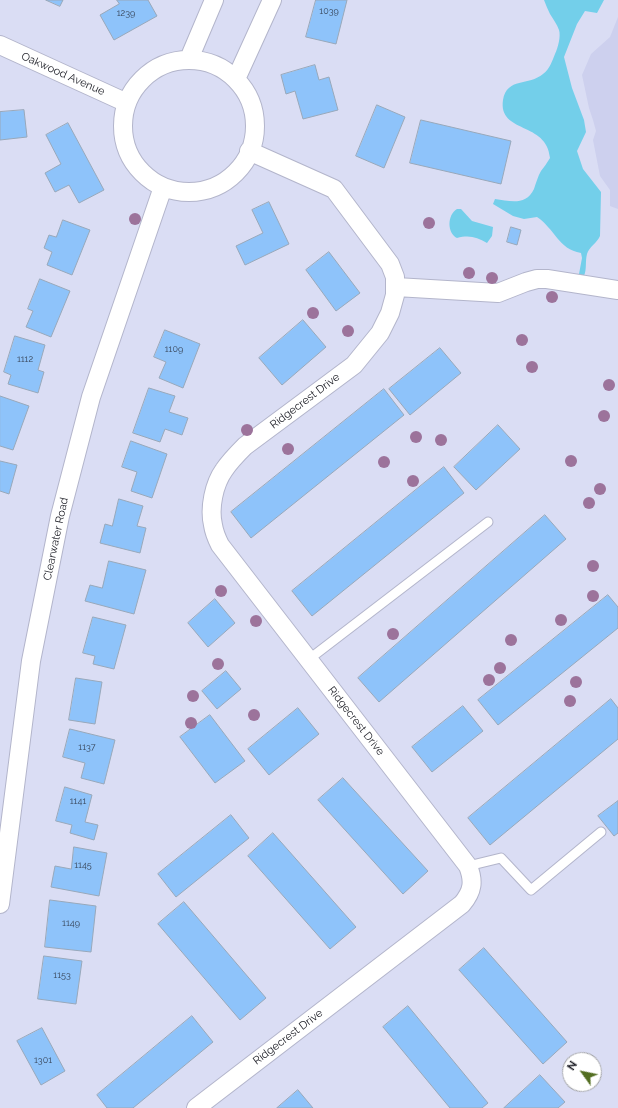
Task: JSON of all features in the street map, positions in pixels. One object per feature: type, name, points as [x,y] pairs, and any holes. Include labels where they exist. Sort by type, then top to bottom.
[{"type":"street","points":[[189,59],[214,0]]},
{"type":"street","points":[[236,79],[272,0]]},
{"type":"street","name":"Oakwood Avenue","points":[[0,45],[127,102]]},
{"type":"street","points":[[189,59],[204,61],[218,66],[236,79],[247,93],[254,113],[254,135],[250,151],[233,175],[218,185],[200,191],[190,192],[176,191],[163,187],[151,180],[141,171],[129,155],[125,142],[123,129],[124,115],[127,102],[137,85],[151,71],[173,61],[189,59]]},
{"type":"street","name":"Ridgecrest Drive","points":[[196,1108],[462,904],[467,898],[472,884],[472,876],[468,866],[220,546],[212,524],[215,493],[223,471],[231,460],[245,446],[354,365],[380,333],[390,313],[396,287],[395,277],[390,264],[334,189],[250,151]]},
{"type":"street","name":"Clearwater Road","points":[[0,904],[31,662],[60,516],[91,397],[163,187]]},
{"type":"street","points":[[396,287],[498,292],[537,279],[547,279],[618,290]]},
{"type":"lane","points":[[308,660],[488,522]]},
{"type":"lane","points":[[468,866],[501,858],[531,890],[601,832]]},
{"type":"shaded area","points":[[618,17],[618,209],[610,206],[610,190],[600,176],[593,140],[596,131],[589,108],[582,75],[591,54],[610,37]]},
{"type":"water","points":[[544,0],[604,0],[597,13],[585,11],[577,24],[564,57],[572,88],[584,120],[586,132],[577,151],[583,169],[601,192],[600,236],[589,249],[587,254],[584,276],[579,274],[582,258],[581,253],[573,251],[562,243],[537,217],[524,219],[513,216],[493,204],[495,199],[517,201],[527,198],[534,189],[540,173],[550,158],[547,146],[541,138],[515,124],[503,111],[503,100],[505,93],[509,88],[519,83],[537,78],[545,72],[556,51],[560,33]]},
{"type":"water","points":[[457,209],[461,209],[472,221],[493,227],[492,236],[487,243],[473,237],[457,238],[454,236],[450,228],[450,219],[451,215]]},
{"type":"building","points":[[46,0],[63,0],[60,6]]},
{"type":"building","points":[[117,0],[148,0],[157,16],[114,40],[100,15],[119,4]]},
{"type":"building","points":[[316,0],[347,0],[336,44],[306,37]]},
{"type":"building","points":[[315,65],[319,80],[329,77],[338,110],[303,119],[295,91],[286,94],[281,75]]},
{"type":"building","points":[[377,105],[405,117],[384,168],[356,156]]},
{"type":"building","points":[[24,110],[27,137],[0,140],[0,112]]},
{"type":"building","points":[[421,120],[511,141],[501,184],[410,163]]},
{"type":"building","points":[[68,123],[104,190],[79,203],[69,185],[55,192],[45,173],[61,164],[46,135]]},
{"type":"building","points":[[269,202],[289,244],[245,265],[236,246],[263,233],[252,210]]},
{"type":"building","points":[[63,220],[90,230],[72,275],[47,265],[52,252],[44,248],[49,235],[56,237]]},
{"type":"building","points":[[511,227],[521,230],[517,245],[507,242]]},
{"type":"building","points":[[329,252],[360,293],[336,311],[306,270]]},
{"type":"building","points":[[40,279],[70,291],[51,337],[26,327],[33,311],[28,309]]},
{"type":"building","points":[[303,320],[326,347],[282,385],[259,358]]},
{"type":"building","points":[[165,330],[200,344],[183,388],[159,378],[166,362],[154,357]]},
{"type":"building","points":[[15,336],[45,345],[38,370],[44,372],[38,393],[8,384],[11,375],[4,372]]},
{"type":"building","points":[[440,348],[461,373],[410,415],[389,389]]},
{"type":"building","points":[[149,388],[175,396],[169,412],[188,418],[182,435],[165,429],[160,442],[133,433]]},
{"type":"building","points":[[384,389],[404,415],[251,538],[231,512]]},
{"type":"building","points":[[0,396],[29,406],[13,450],[0,446]]},
{"type":"building","points":[[498,425],[520,449],[476,490],[454,467]]},
{"type":"building","points":[[131,441],[167,454],[152,498],[131,491],[137,472],[122,467]]},
{"type":"building","points":[[0,461],[17,465],[9,494],[0,491]]},
{"type":"building","points":[[444,467],[464,493],[312,616],[292,591]]},
{"type":"building","points":[[119,499],[143,506],[137,526],[146,528],[140,553],[100,543],[105,524],[112,526]]},
{"type":"building","points":[[545,515],[566,539],[379,702],[358,678]]},
{"type":"building","points":[[109,561],[146,570],[134,614],[85,601],[90,585],[102,588]]},
{"type":"building","points":[[608,595],[618,607],[618,628],[498,725],[478,700]]},
{"type":"building","points":[[215,599],[235,623],[208,647],[188,623]]},
{"type":"building","points":[[93,617],[126,625],[114,669],[93,664],[95,656],[83,653]]},
{"type":"building","points":[[226,671],[241,689],[217,709],[202,691]]},
{"type":"building","points":[[76,678],[102,682],[95,724],[69,720]]},
{"type":"building","points":[[611,699],[618,708],[618,739],[490,845],[468,818]]},
{"type":"building","points":[[463,706],[483,731],[432,772],[412,747]]},
{"type":"building","points":[[298,708],[319,734],[269,775],[248,749]]},
{"type":"building","points":[[210,715],[245,761],[215,783],[180,737]]},
{"type":"building","points":[[70,729],[115,740],[104,784],[81,778],[85,763],[63,757]]},
{"type":"building","points":[[343,778],[428,871],[403,894],[318,800]]},
{"type":"building","points":[[65,787],[92,795],[85,822],[98,825],[94,840],[70,833],[72,825],[56,821]]},
{"type":"building","points":[[618,801],[618,833],[614,836],[598,816]]},
{"type":"building","points":[[231,815],[249,838],[176,897],[158,874]]},
{"type":"building","points":[[273,833],[356,927],[330,949],[248,856]]},
{"type":"building","points":[[74,847],[107,853],[99,896],[51,887],[55,866],[71,869]]},
{"type":"building","points":[[50,900],[96,906],[91,952],[45,947]]},
{"type":"building","points":[[184,902],[266,998],[240,1020],[158,924]]},
{"type":"building","points":[[484,948],[567,1042],[543,1064],[459,970]]},
{"type":"building","points":[[44,956],[82,961],[76,1004],[38,999]]},
{"type":"building","points":[[408,1006],[488,1103],[482,1108],[450,1108],[383,1027]]},
{"type":"building","points":[[192,1016],[213,1042],[133,1108],[107,1108],[97,1095]]},
{"type":"building","points":[[42,1028],[65,1071],[41,1085],[17,1041]]},
{"type":"building","points":[[540,1075],[565,1102],[558,1108],[504,1108]]},
{"type":"building","points":[[298,1090],[313,1108],[277,1108]]}]
